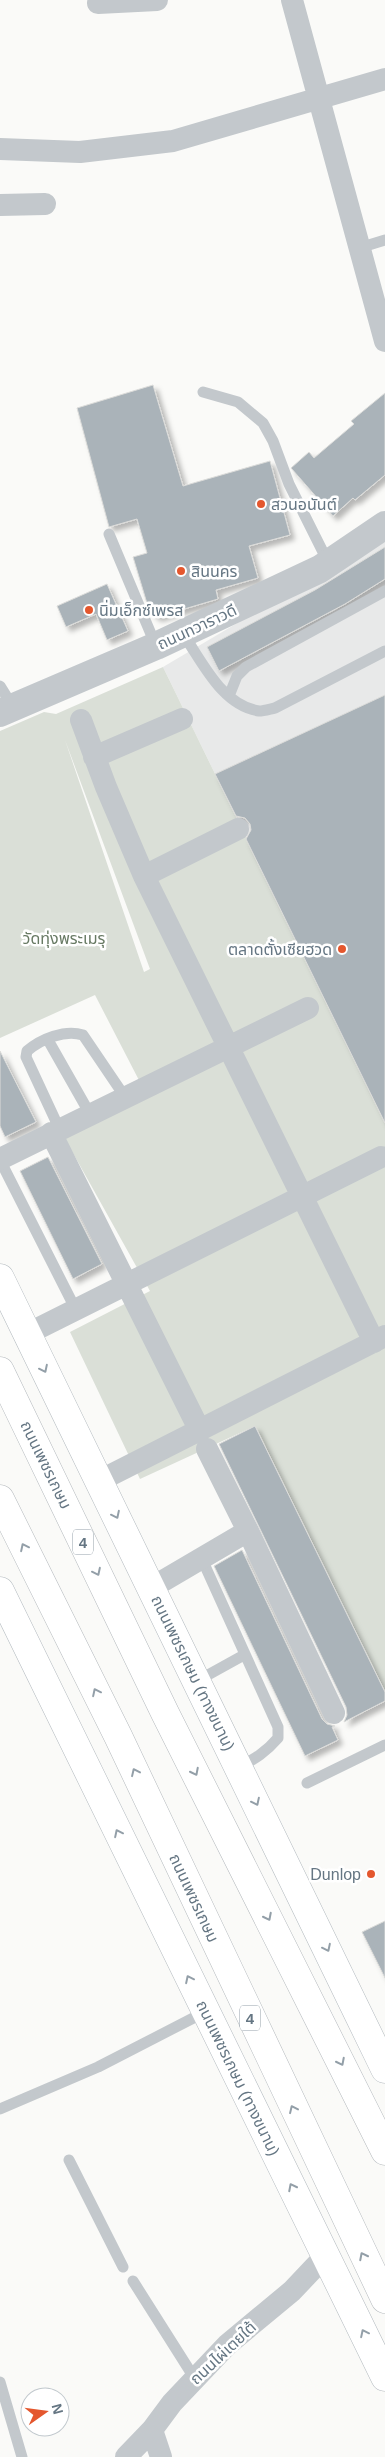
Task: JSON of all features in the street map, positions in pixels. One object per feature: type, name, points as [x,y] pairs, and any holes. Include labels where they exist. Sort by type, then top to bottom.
[{"type":"main road","name":"ถนนเพชรเกษม (ทางขนาน)","points":[[0,1278],[385,2069]]},
{"type":"main road","name":"ถนนเพชรเกษม","points":[[0,1371],[165,1713],[385,2151]]},
{"type":"main road","name":"ถนนเพชรเกษม","points":[[0,1499],[118,1736],[353,2236],[385,2299]]},
{"type":"main road","name":"ถนนเพชรเกษม (ทางขนาน)","points":[[0,1591],[385,2377]]},
{"type":"street","points":[[98,3],[157,0]]},
{"type":"street","points":[[292,0],[385,341]]},
{"type":"street","points":[[0,149],[80,152],[173,141],[385,79]]},
{"type":"street","points":[[0,205],[44,204]]},
{"type":"street","name":"ถนนทวาราวดี","points":[[4,702],[156,646],[183,634],[329,564],[385,525]]},
{"type":"street","points":[[94,756],[182,719]]},
{"type":"street","points":[[81,720],[144,876],[301,1196],[379,1339],[204,1440],[99,1481]]},
{"type":"street","points":[[144,876],[238,829]]},
{"type":"street","points":[[0,1159],[308,1008]]},
{"type":"street","points":[[55,1131],[334,1713]]},
{"type":"street","points":[[27,1334],[381,1157]]},
{"type":"street","points":[[151,1588],[248,1531]]},
{"type":"street","name":"ถนนไผ่เตยใต้","points":[[126,2457],[152,2430],[172,2402],[227,2345],[292,2291],[326,2255]]},
{"type":"street","points":[[152,2430],[161,2457]]},
{"type":"lane","points":[[359,248],[385,240]]},
{"type":"lane","points":[[204,392],[238,402],[263,423],[273,440],[289,484],[329,564]]},
{"type":"lane","points":[[109,534],[156,646]]},
{"type":"lane","points":[[229,696],[237,676],[246,667],[385,591]]},
{"type":"lane","points":[[183,634],[224,692],[241,704],[260,711],[275,708],[385,651]]},
{"type":"lane","points":[[55,1131],[26,1057],[27,1051],[32,1046],[63,1033],[74,1032],[83,1036],[125,1097]]},
{"type":"lane","points":[[48,1040],[90,1114]]},
{"type":"lane","points":[[0,1159],[76,1310]]},
{"type":"lane","points":[[201,1557],[278,1727],[278,1738],[263,1754],[239,1767]]},
{"type":"lane","points":[[197,1681],[244,1655]]},
{"type":"lane","points":[[307,1783],[385,1745]]},
{"type":"lane","points":[[0,2109],[98,2067],[205,2012]]},
{"type":"lane","points":[[68,2160],[123,2267]]},
{"type":"lane","points":[[133,2281],[195,2379]]},
{"type":"lane","points":[[0,2382],[22,2457]]},
{"type":"shaded area","name":"ตลาดตั้งเซียฮวด","points":[[385,536],[385,1123],[163,667]]},
{"type":"green space","name":"วัดทุ่งพระเมรุ","points":[[163,667],[385,1123],[385,1692],[255,1426],[140,1479],[70,1332],[150,1291],[59,1128],[143,1088],[95,995],[0,1038],[0,731],[44,712],[56,714]],"holes":[[[65,740],[150,969],[144,972]]]},
{"type":"building","points":[[153,385],[183,486],[270,461],[290,535],[249,546],[258,578],[216,590],[218,599],[157,617],[149,610],[133,557],[147,553],[137,519],[109,527],[77,408]]},
{"type":"building","points":[[385,393],[385,475],[355,500],[353,498],[333,516],[291,468],[309,452],[314,458],[354,424],[351,421]]},
{"type":"building","points":[[385,547],[385,579],[345,604],[219,671],[207,647],[315,590]]},
{"type":"building","name":"นิ่มเอ็กซ์เพรส","points":[[107,584],[128,631],[107,640],[96,614],[66,627],[57,606]]},
{"type":"building","points":[[385,695],[385,1123],[246,839],[251,830],[250,824],[245,818],[236,816],[215,774]]},
{"type":"building","points":[[0,1051],[36,1122],[5,1137],[0,1126]]},
{"type":"building","points":[[48,1157],[102,1264],[73,1279],[20,1171]]},
{"type":"building","points":[[255,1426],[385,1692],[385,1701],[344,1722],[347,1715],[346,1707],[219,1444]]},
{"type":"building","points":[[242,1550],[322,1719],[327,1724],[335,1726],[332,1727],[338,1740],[305,1756],[214,1566]]},
{"type":"building","points":[[385,1921],[385,1978],[362,1932]]},
{"type":"place","name":"สวนอนันต์","points":[[261,504]]},
{"type":"place","name":"สินนคร","points":[[181,571]]},
{"type":"place","name":"นิ่มเอ็กซ์เพรส","points":[[89,610]]},
{"type":"place","name":"ตลาดตั้งเซียฮวด","points":[[342,949]]},
{"type":"place","name":"Dunlop","points":[[371,1874]]}]
